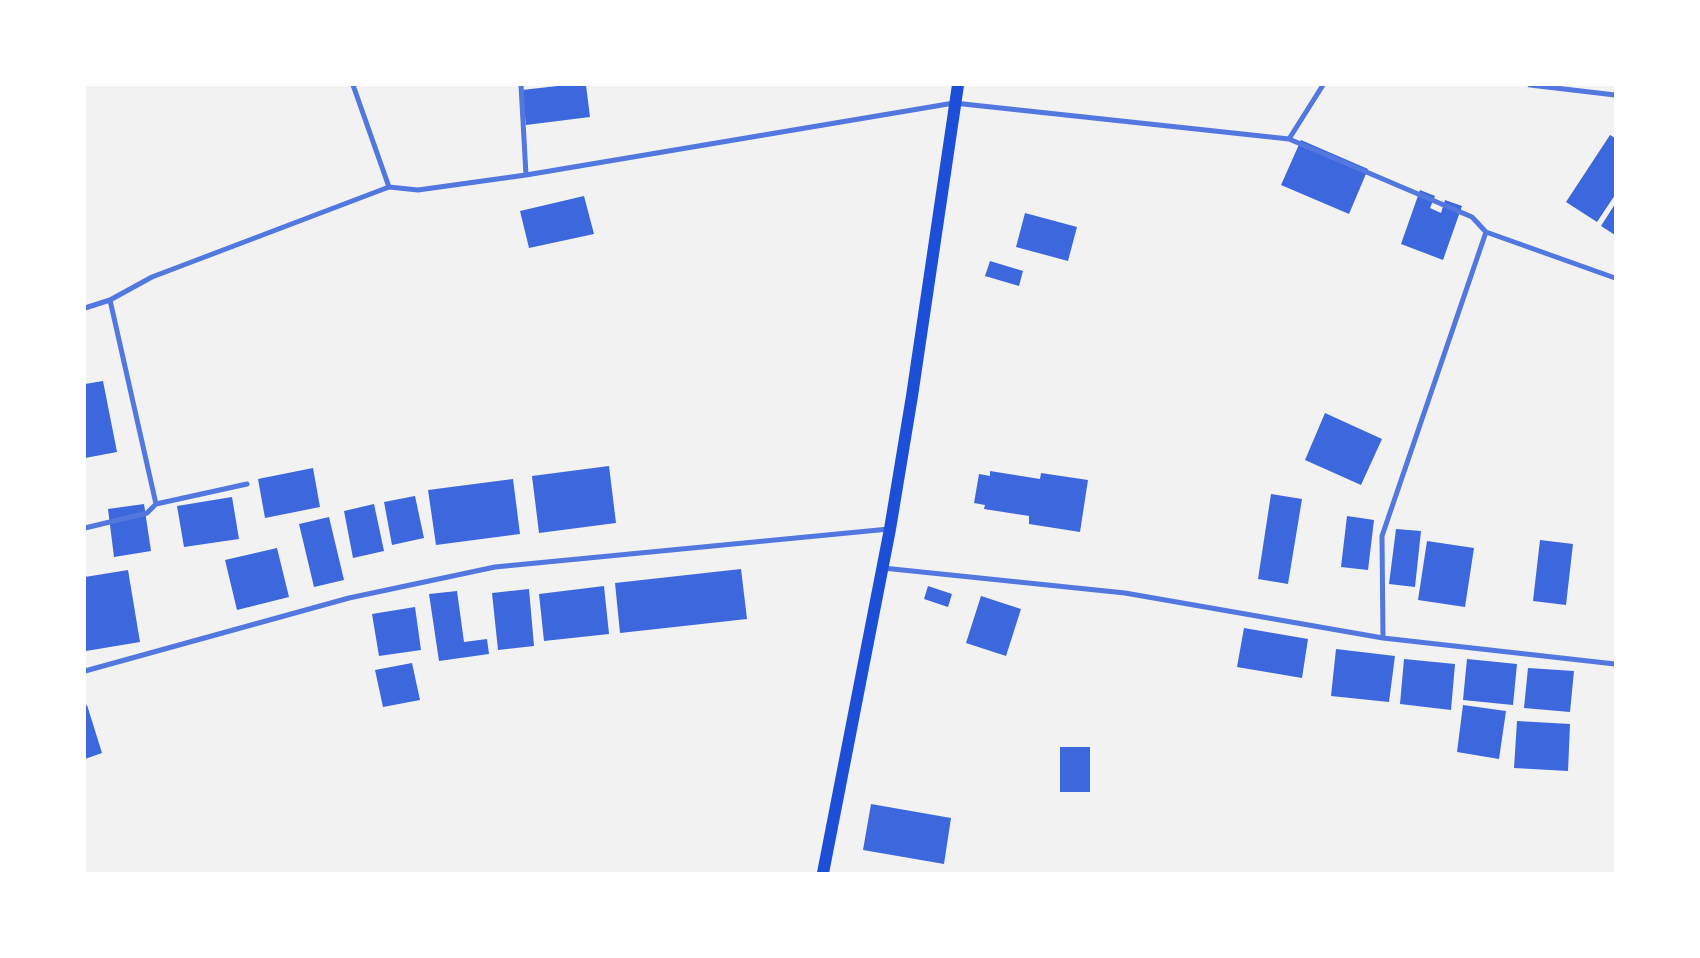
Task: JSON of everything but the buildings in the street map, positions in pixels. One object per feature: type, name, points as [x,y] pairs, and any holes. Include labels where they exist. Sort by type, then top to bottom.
[{"type":"main road","points":[[823,873],[890,529],[912,396],[958,85]]},
{"type":"street","points":[[353,85],[389,187]]},
{"type":"street","points":[[521,85],[526,175]]},
{"type":"street","points":[[1289,139],[1323,85]]},
{"type":"street","points":[[1530,85],[1615,95]]},
{"type":"street","points":[[85,308],[110,300],[152,277],[389,187],[418,190],[526,175],[954,102],[1289,139],[1472,218],[1486,232],[1615,278]]},
{"type":"street","points":[[1383,638],[1382,536],[1486,232]]},
{"type":"street","points":[[110,300],[156,504]]},
{"type":"street","points":[[85,528],[147,513],[156,504],[247,484]]},
{"type":"street","points":[[85,671],[349,598],[494,567],[890,529]]},
{"type":"street","points":[[883,568],[1125,593],[1383,638],[1615,664]]}]
